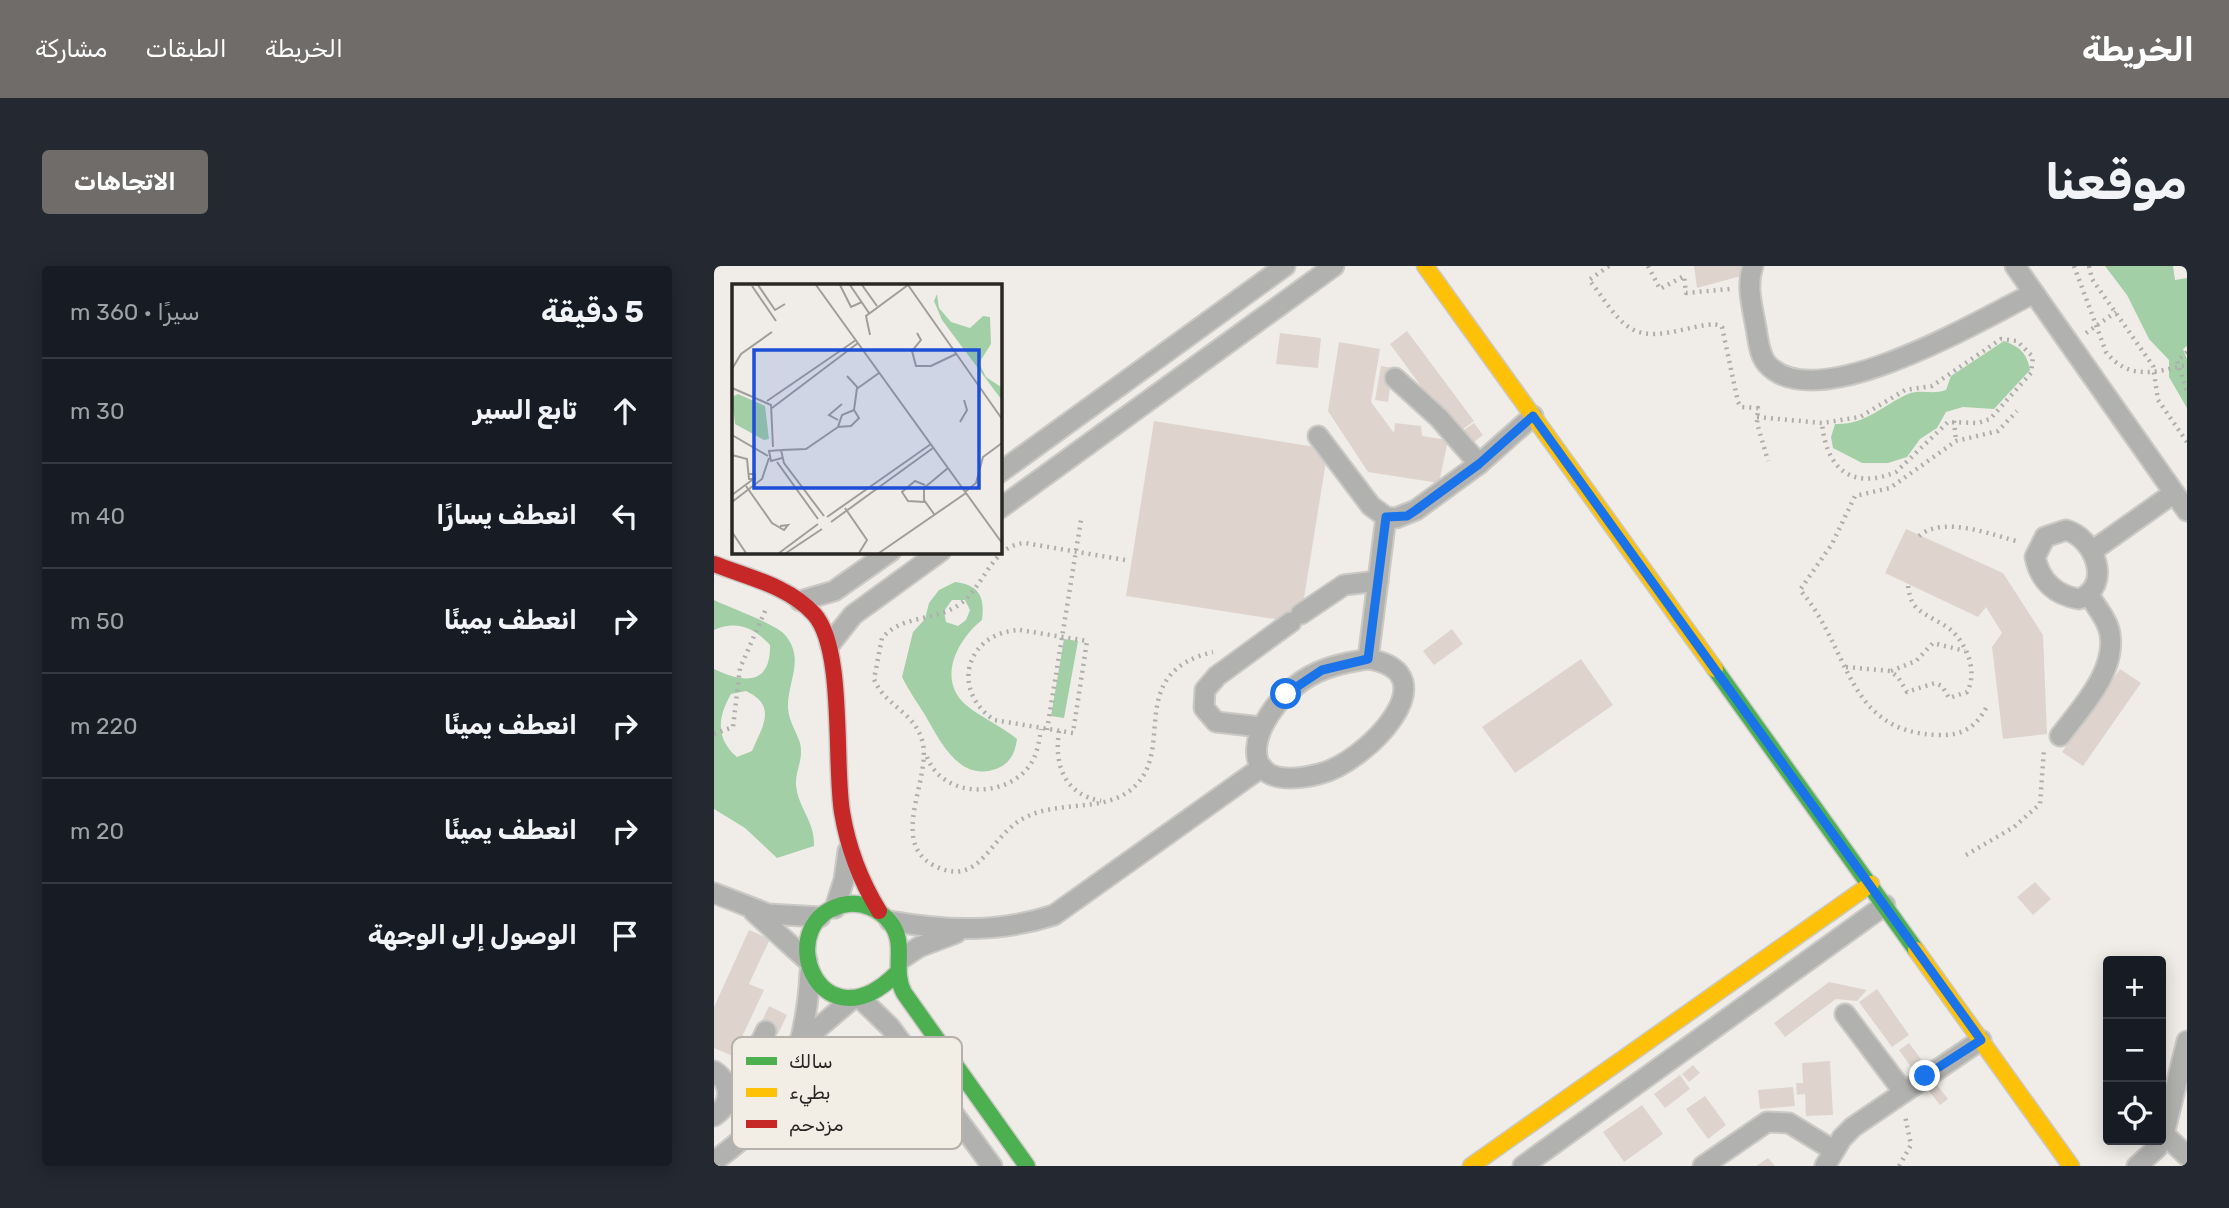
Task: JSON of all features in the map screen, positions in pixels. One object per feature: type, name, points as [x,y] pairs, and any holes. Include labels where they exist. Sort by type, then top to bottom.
[{"type":"street","points":[[1001,472],[1285,266]]},
{"type":"street","points":[[1425,266],[2071,1166]]},
{"type":"street","points":[[1753,266],[1749,287],[1761,355],[1767,364],[1785,376],[1820,379],[1845,376],[1892,364],[2034,293]]},
{"type":"street","points":[[2015,266],[2187,512]]},
{"type":"street","points":[[1001,508],[1331,267]]},
{"type":"street","points":[[1395,378],[1439,418],[1479,464]]},
{"type":"street","points":[[1318,436],[1371,506],[1386,517],[1407,516],[1479,464],[1533,416]]},
{"type":"street","points":[[2092,551],[2174,493]]},
{"type":"street","points":[[1368,659],[1386,517]]},
{"type":"street","points":[[2066,530],[2077,533],[2092,551],[2097,577],[2095,587],[2089,595],[2079,599],[2068,597],[2050,586],[2038,568],[2038,546],[2045,537],[2066,530]]},
{"type":"street","points":[[800,601],[834,591],[888,553]]},
{"type":"street","points":[[830,644],[853,615],[938,553]]},
{"type":"street","points":[[714,564],[800,601],[818,620],[830,644],[848,850],[844,880],[827,913],[811,930],[806,945],[808,966],[802,1037]]},
{"type":"street","points":[[1261,727],[1216,722],[1204,708],[1205,690],[1210,681],[1343,585],[1378,581]]},
{"type":"street","points":[[834,591],[836,604],[853,615]]},
{"type":"street","points":[[2060,736],[2094,690],[2108,656],[2110,633],[2089,595]]},
{"type":"street","points":[[1368,659],[1382,662],[1394,670],[1401,682],[1403,696],[1385,731],[1367,750],[1346,764],[1322,774],[1296,779],[1271,775],[1262,767],[1255,754],[1255,740],[1272,709],[1303,681],[1341,663],[1368,659]]},
{"type":"street","points":[[808,1037],[856,1000],[882,991],[899,967],[941,937],[964,931],[1025,925],[1054,915],[1262,767]]},
{"type":"street","points":[[848,850],[860,882],[898,932],[899,967],[911,1006],[933,1037]]},
{"type":"street","points":[[1471,1166],[1871,884]]},
{"type":"street","points":[[714,893],[751,910],[785,918],[827,913],[849,904],[865,905],[885,916],[964,931]]},
{"type":"street","points":[[1523,1166],[1885,905]]},
{"type":"street","points":[[751,910],[808,966],[826,992],[856,1000],[890,1027],[897,1037]]},
{"type":"street","points":[[1793,937],[1808,949],[1810,961]]},
{"type":"street","points":[[1845,1014],[1897,1095]]},
{"type":"street","points":[[763,1037],[766,1031]]},
{"type":"street","points":[[1703,1166],[1767,1122],[1789,1123],[1829,1158],[1853,1127],[1981,1040]]},
{"type":"street","points":[[2166,1126],[2187,1041]]},
{"type":"street","points":[[714,1071],[723,1077],[728,1094]]},
{"type":"street","points":[[1598,1075],[1597,1082],[1603,1095],[1615,1100]]},
{"type":"street","points":[[962,1076],[1027,1166]]},
{"type":"street","points":[[714,1116],[722,1110],[732,1090]]},
{"type":"street","points":[[962,1125],[992,1166]]},
{"type":"street","points":[[1529,1125],[1546,1135],[1547,1149]]},
{"type":"street","points":[[2166,1136],[2187,1156]]},
{"type":"street","points":[[2137,1166],[2158,1145]]},
{"type":"street","points":[[714,1161],[732,1146]]},
{"type":"path","points":[[1609,266],[1589,280],[1633,330],[1659,336],[1719,324],[1738,402],[1741,407],[1758,408],[1757,417],[1768,461]]},
{"type":"path","points":[[1648,266],[1660,289],[1684,276],[1686,293],[1749,287]]},
{"type":"path","points":[[2074,266],[2106,352],[2115,363],[2139,374],[2187,365]]},
{"type":"path","points":[[2089,266],[2092,279],[2155,372],[2158,400],[2187,442]]},
{"type":"path","points":[[2070,344],[2116,312]]},
{"type":"path","points":[[1757,417],[1822,423],[1860,417],[1905,390],[1932,386],[2001,339],[2012,339],[2031,352],[2034,362],[2031,373],[1990,419],[1978,423],[1954,421],[1944,425],[1896,472],[1870,478],[1852,476],[1836,466],[1826,451],[1822,423]]},
{"type":"path","points":[[2187,352],[2180,357],[2178,367],[2187,392]]},
{"type":"path","points":[[1986,708],[1971,728],[1959,734],[1919,733],[1878,716],[1867,707],[1825,623],[1800,590],[1832,544],[1855,496],[1890,488],[1955,441],[1998,431],[2017,411]]},
{"type":"path","points":[[1954,421],[1955,441]]},
{"type":"path","points":[[1047,730],[1081,520]]},
{"type":"path","points":[[1919,536],[1929,530],[1954,527],[2038,546]]},
{"type":"path","points":[[1041,729],[1035,756],[1012,782],[992,789],[964,788],[951,783],[929,764],[915,724],[885,698],[874,679],[882,638],[902,622],[940,615],[963,603],[998,556],[1010,546],[1025,543],[1125,560]]},
{"type":"path","points":[[1890,671],[1898,677],[1907,692],[1939,683],[1946,696],[1952,698],[1967,691],[1973,676],[1966,651],[1951,630],[1916,608],[1908,585]]},
{"type":"path","points":[[714,734],[733,727],[740,668],[757,628]]},
{"type":"path","points":[[1020,630],[1087,641],[1073,733],[1041,729],[1005,723],[984,713],[971,694],[968,670],[978,648],[997,634],[1020,630]]},
{"type":"path","points":[[1846,667],[1890,671],[1916,662],[1933,643],[1966,651]]},
{"type":"path","points":[[925,752],[914,812],[913,834],[928,862],[947,870],[968,868],[978,864],[1009,829],[1035,812],[1066,805],[1109,802],[1138,783],[1153,752],[1155,706],[1174,674],[1205,654],[1219,650],[1249,653]]},
{"type":"path","points":[[1059,731],[1058,764],[1062,775],[1077,791],[1109,802]]},
{"type":"path","points":[[1966,855],[2014,827],[2040,804],[2044,750],[2060,736]]},
{"type":"path","points":[[1897,1095],[1912,1134],[1909,1154],[1899,1166]]},
{"type":"shaded area","points":[[2105,266],[2173,266],[2175,280],[2187,278],[2187,346],[2183,349],[2187,359],[2187,408],[2169,377],[2169,360],[2149,339],[2127,295]]},
{"type":"shaded area","points":[[2004,341],[2022,351],[2030,370],[1994,409],[1963,407],[1946,412],[1937,428],[1920,439],[1907,457],[1888,463],[1862,463],[1833,448],[1831,437],[1835,424],[1865,418],[1908,394],[1946,390],[1951,376]]},
{"type":"shaded area","points":[[955,582],[975,589],[981,598],[982,620],[958,648],[952,683],[957,695],[966,705],[1017,739],[1011,757],[996,769],[971,770],[952,757],[902,677],[913,632],[925,619],[929,603],[939,590]],"holes":[[[952,600],[965,600],[970,610],[966,620],[958,626],[946,622],[944,611]]]},
{"type":"shaded area","points":[[714,600],[773,626],[786,636],[792,645],[795,662],[788,708],[801,749],[796,785],[812,829],[814,846],[777,858],[745,828],[714,809],[714,669],[735,677],[753,678],[766,668],[770,645],[745,627],[730,626],[714,630]],"holes":[[[746,691],[756,697],[765,710],[763,725],[752,751],[737,757],[722,735],[723,711],[731,694]]]},
{"type":"shaded area","points":[[1064,639],[1078,641],[1064,718],[1051,716]]},
{"type":"building","points":[[1694,266],[1741,266],[1741,276],[1697,288]]},
{"type":"building","points":[[1407,331],[1474,421],[1456,434],[1390,344]]},
{"type":"building","points":[[1280,333],[1321,338],[1318,368],[1276,364]]},
{"type":"building","points":[[1339,342],[1380,349],[1371,402],[1394,433],[1395,423],[1421,426],[1422,436],[1448,440],[1439,483],[1368,472],[1328,411]]},
{"type":"building","points":[[1381,366],[1393,368],[1388,402],[1375,400]]},
{"type":"building","points":[[1154,421],[1328,449],[1300,623],[1126,596]]},
{"type":"building","points":[[1474,423],[1483,435],[1471,444],[1461,432]]},
{"type":"building","points":[[1906,529],[2003,573],[2043,635],[2047,734],[2003,739],[1992,647],[2002,633],[1986,607],[1978,617],[1885,573]]},
{"type":"building","points":[[1452,629],[1463,644],[1434,665],[1423,651]]},
{"type":"building","points":[[1581,659],[1613,705],[1515,773],[1482,727]]},
{"type":"building","points":[[2120,669],[2141,683],[2083,766],[2062,752]]},
{"type":"building","points":[[2035,882],[2051,899],[2033,915],[2017,897]]},
{"type":"building","points":[[749,930],[770,939],[749,984],[764,990],[742,1037],[732,1037],[732,1056],[714,1048],[714,1007]]},
{"type":"building","points":[[1829,982],[1867,990],[1857,1001],[1836,999],[1785,1037],[1774,1023]]},
{"type":"building","points":[[1877,989],[1909,1035],[1892,1047],[1859,1002]]},
{"type":"building","points":[[769,1006],[787,1015],[778,1034],[760,1025]]},
{"type":"building","points":[[1909,1043],[1921,1059],[1911,1067],[1899,1050]]},
{"type":"building","points":[[1830,1061],[1833,1115],[1806,1116],[1805,1094],[1797,1095],[1796,1083],[1803,1083],[1802,1063]]},
{"type":"building","points":[[1693,1065],[1700,1073],[1689,1082],[1682,1074]]},
{"type":"building","points":[[1680,1075],[1690,1089],[1665,1108],[1654,1094]]},
{"type":"building","points":[[1937,1085],[1948,1099],[1940,1105],[1929,1091]]},
{"type":"building","points":[[1793,1087],[1795,1106],[1760,1109],[1758,1090]]},
{"type":"building","points":[[1705,1096],[1726,1125],[1708,1139],[1686,1109]]},
{"type":"building","points":[[1642,1105],[1663,1134],[1624,1162],[1603,1132]]},
{"type":"building","points":[[1768,1158],[1775,1166],[1756,1166]]},
{"type":"traffic: fast","points":[[1715,669],[1916,950]]},
{"type":"traffic: fast","points":[[896,974],[868,994],[844,998],[825,989],[812,973],[807,952],[811,931],[824,914],[848,904],[860,904],[881,914],[890,922],[898,939],[900,984],[935,1037]]},
{"type":"traffic: fast","points":[[962,1075],[1027,1166]]},
{"type":"traffic: slow","points":[[1425,266],[1715,669]]},
{"type":"traffic: slow","points":[[1471,1166],[1871,884]]},
{"type":"traffic: slow","points":[[1916,950],[2071,1166]]},
{"type":"traffic: jam","points":[[714,564],[767,583],[792,596],[814,614],[824,630],[830,652],[837,707],[842,812],[851,851],[879,911]]},
{"type":"route","points":[[1286,694],[1322,670],[1341,663],[1368,659],[1386,517],[1407,516],[1416,510],[1479,464],[1533,416],[1981,1040],[1925,1076]]}]
